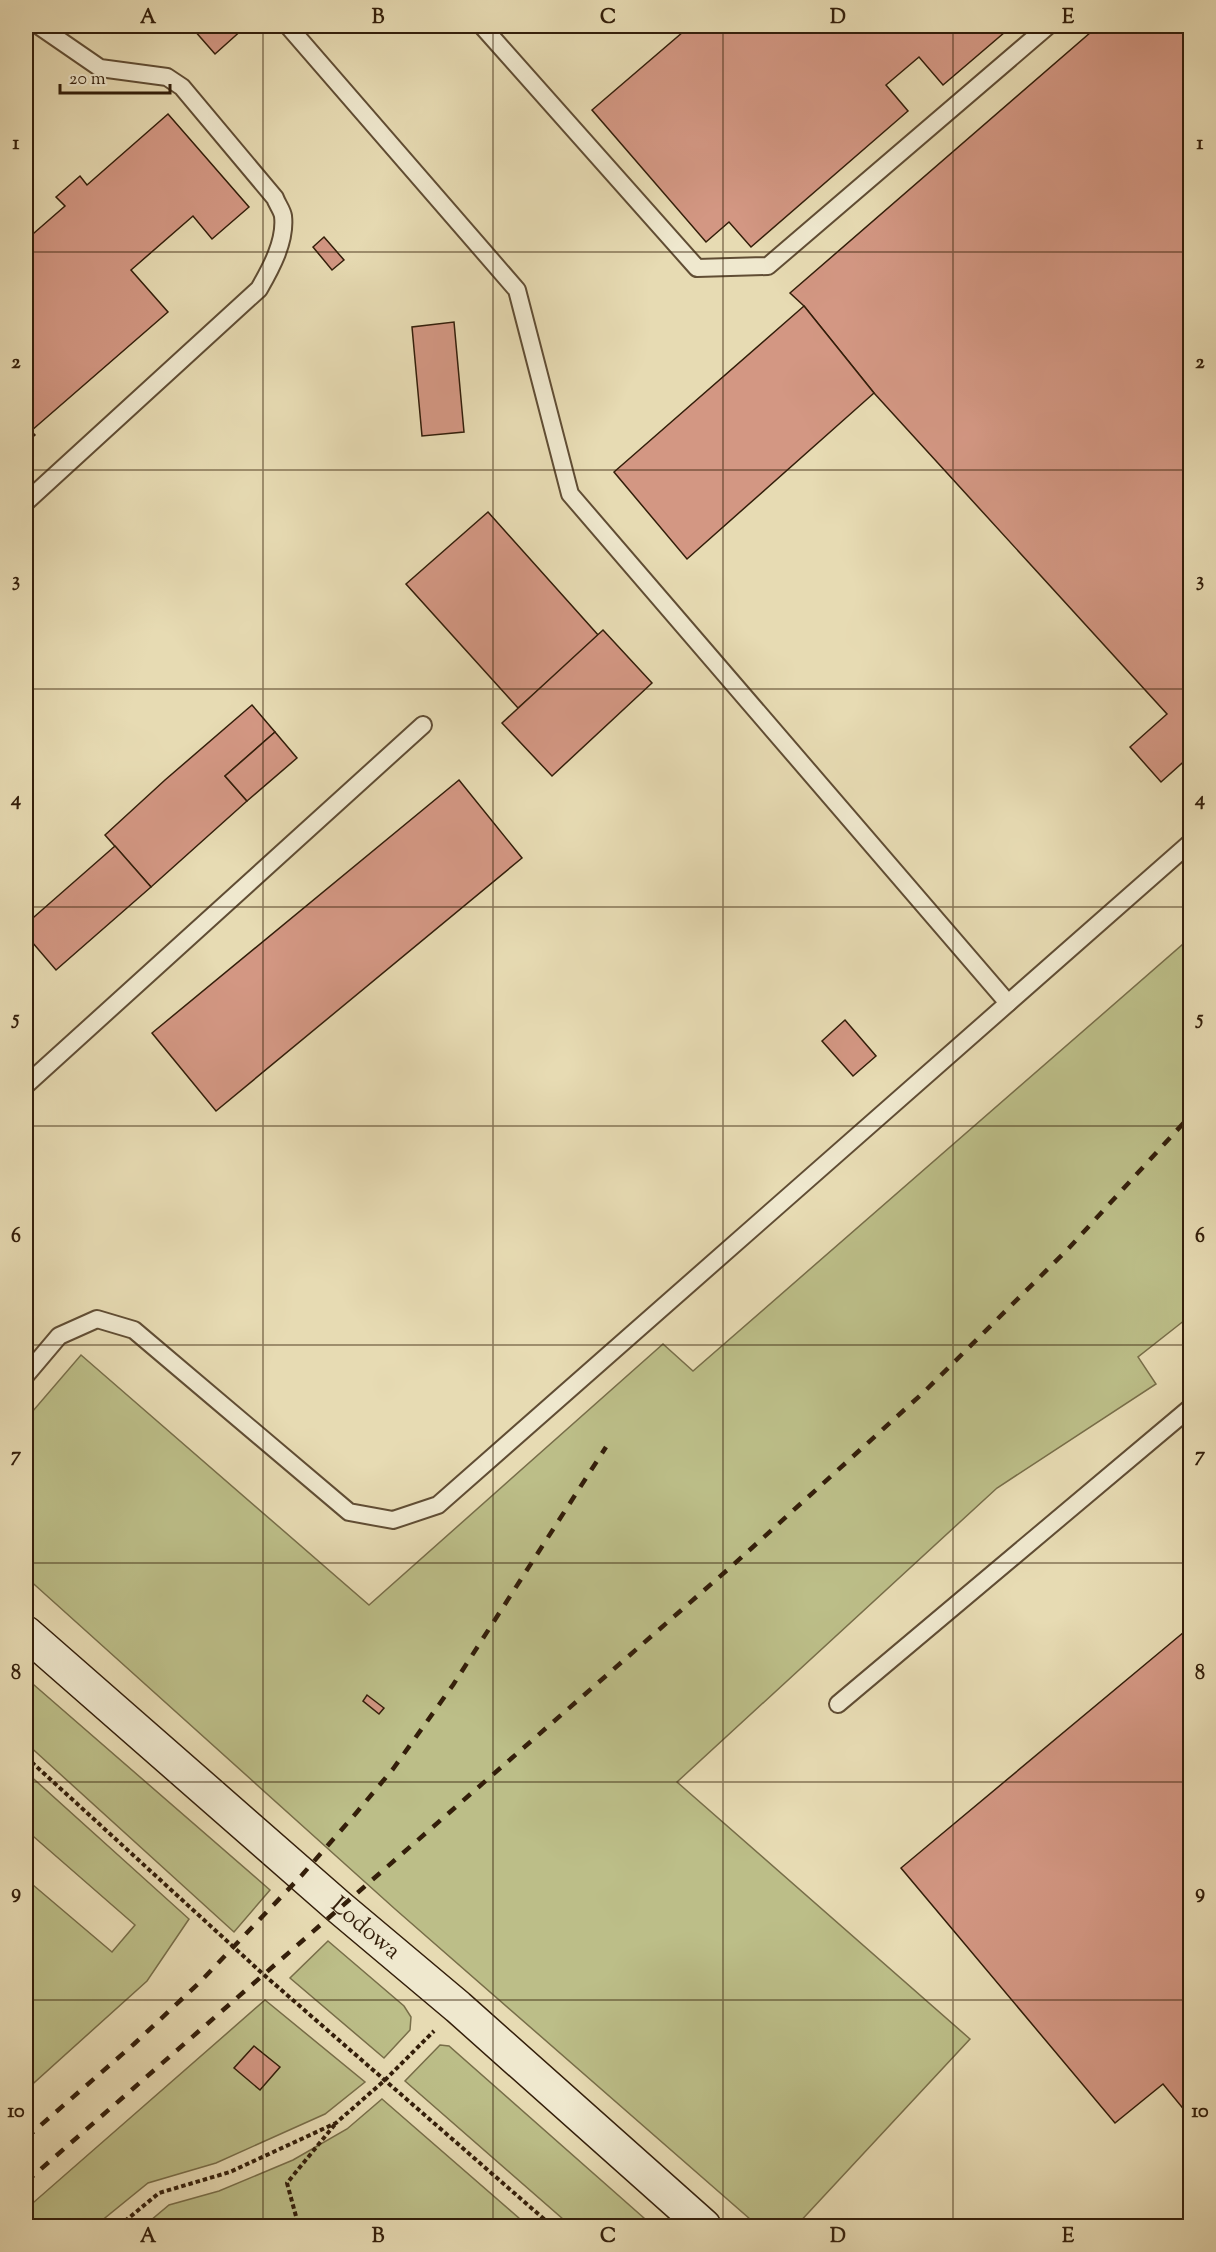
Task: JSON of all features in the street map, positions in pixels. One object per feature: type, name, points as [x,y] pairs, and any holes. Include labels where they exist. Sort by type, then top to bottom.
[{"type":"street","name":"Lodowa","points":[[26,1632],[339,1907],[458,2007],[704,2226]]},
{"type":"lane","points":[[26,502],[259,289],[273,264],[282,232],[283,214],[275,198],[182,87],[167,77],[100,68],[39,26]]},
{"type":"lane","points":[[288,26],[517,290],[570,494],[1008,1003]]},
{"type":"lane","points":[[482,26],[697,268],[768,266],[1048,26]]},
{"type":"lane","points":[[26,1085],[423,724]]},
{"type":"lane","points":[[26,1375],[59,1336],[97,1319],[125,1327],[134,1330],[349,1512],[393,1520],[438,1505],[1191,843]]},
{"type":"lane","points":[[838,1704],[1191,1408]]},
{"type":"path","points":[[26,1757],[263,1974],[552,2226]]},
{"type":"path","points":[[306,2226],[297,2220],[287,2183],[336,2123],[385,2080],[458,2007]]},
{"type":"path","points":[[119,2226],[159,2193],[230,2172],[336,2123]]},
{"type":"green space","points":[[1190,938],[1190,1316],[1138,1357],[1156,1384],[997,1488],[677,1782],[970,2039],[796,2226],[758,2226],[395,1909],[26,1577],[26,1419],[81,1355],[369,1605],[663,1344],[693,1371]]},
{"type":"green space","points":[[26,1678],[270,1890],[234,1932],[26,1743]]},
{"type":"green space","points":[[26,1772],[189,1919],[147,1981],[26,2090],[26,1879],[112,1952],[135,1925],[26,1830]]},
{"type":"green space","points":[[328,1941],[404,2006],[411,2017],[410,2030],[384,2058],[290,1978]]},
{"type":"green space","points":[[265,2000],[365,2082],[325,2114],[216,2163],[148,2183],[95,2226],[26,2226],[26,2209]]},
{"type":"green space","points":[[440,2045],[449,2046],[653,2226],[571,2226],[405,2081]]},
{"type":"green space","points":[[382,2099],[528,2226],[144,2226],[169,2205],[219,2191],[293,2160],[347,2129]]},
{"type":"building","points":[[199,26],[242,26],[244,28],[215,54],[194,30]]},
{"type":"building","points":[[690,26],[1012,26],[943,85],[919,57],[886,85],[908,111],[751,247],[729,222],[706,242],[592,110]]},
{"type":"building","points":[[1098,26],[1190,26],[1190,756],[1161,782],[1130,747],[1167,714],[874,393],[804,306],[790,293]]},
{"type":"building","points":[[168,114],[249,207],[212,239],[193,216],[131,270],[168,312],[31,431],[35,435],[26,443],[26,240],[65,206],[56,197],[80,176],[87,185]]},
{"type":"building","points":[[324,237],[344,260],[332,270],[313,247]]},
{"type":"building","points":[[804,306],[874,393],[687,559],[614,472]]},
{"type":"building","points":[[454,322],[464,432],[422,436],[412,327]]},
{"type":"building","points":[[488,512],[599,636],[518,708],[406,584]]},
{"type":"building","points":[[603,630],[652,683],[552,776],[502,723]]},
{"type":"building","points":[[252,705],[275,732],[225,776],[247,801],[151,887],[105,835]]},
{"type":"building","points":[[275,732],[297,758],[247,801],[225,776]]},
{"type":"building","points":[[459,780],[522,858],[216,1111],[152,1033]]},
{"type":"building","points":[[115,846],[151,887],[56,970],[26,935],[26,924]]},
{"type":"building","points":[[845,1020],[876,1056],[853,1076],[822,1041]]},
{"type":"building","points":[[1190,1627],[1190,2117],[1163,2084],[1115,2123],[901,1868]]},
{"type":"building","points":[[367,1695],[384,1708],[379,1714],[363,1701]]},
{"type":"building","points":[[254,2046],[280,2067],[260,2090],[234,2068]]},
{"type":"railway","points":[[26,2182],[733,1565],[924,1392],[1068,1249],[1190,1116]]},
{"type":"railway","points":[[26,2138],[134,2044],[200,1982],[302,1875],[357,1812],[393,1769],[453,1685],[606,1447]]}]
